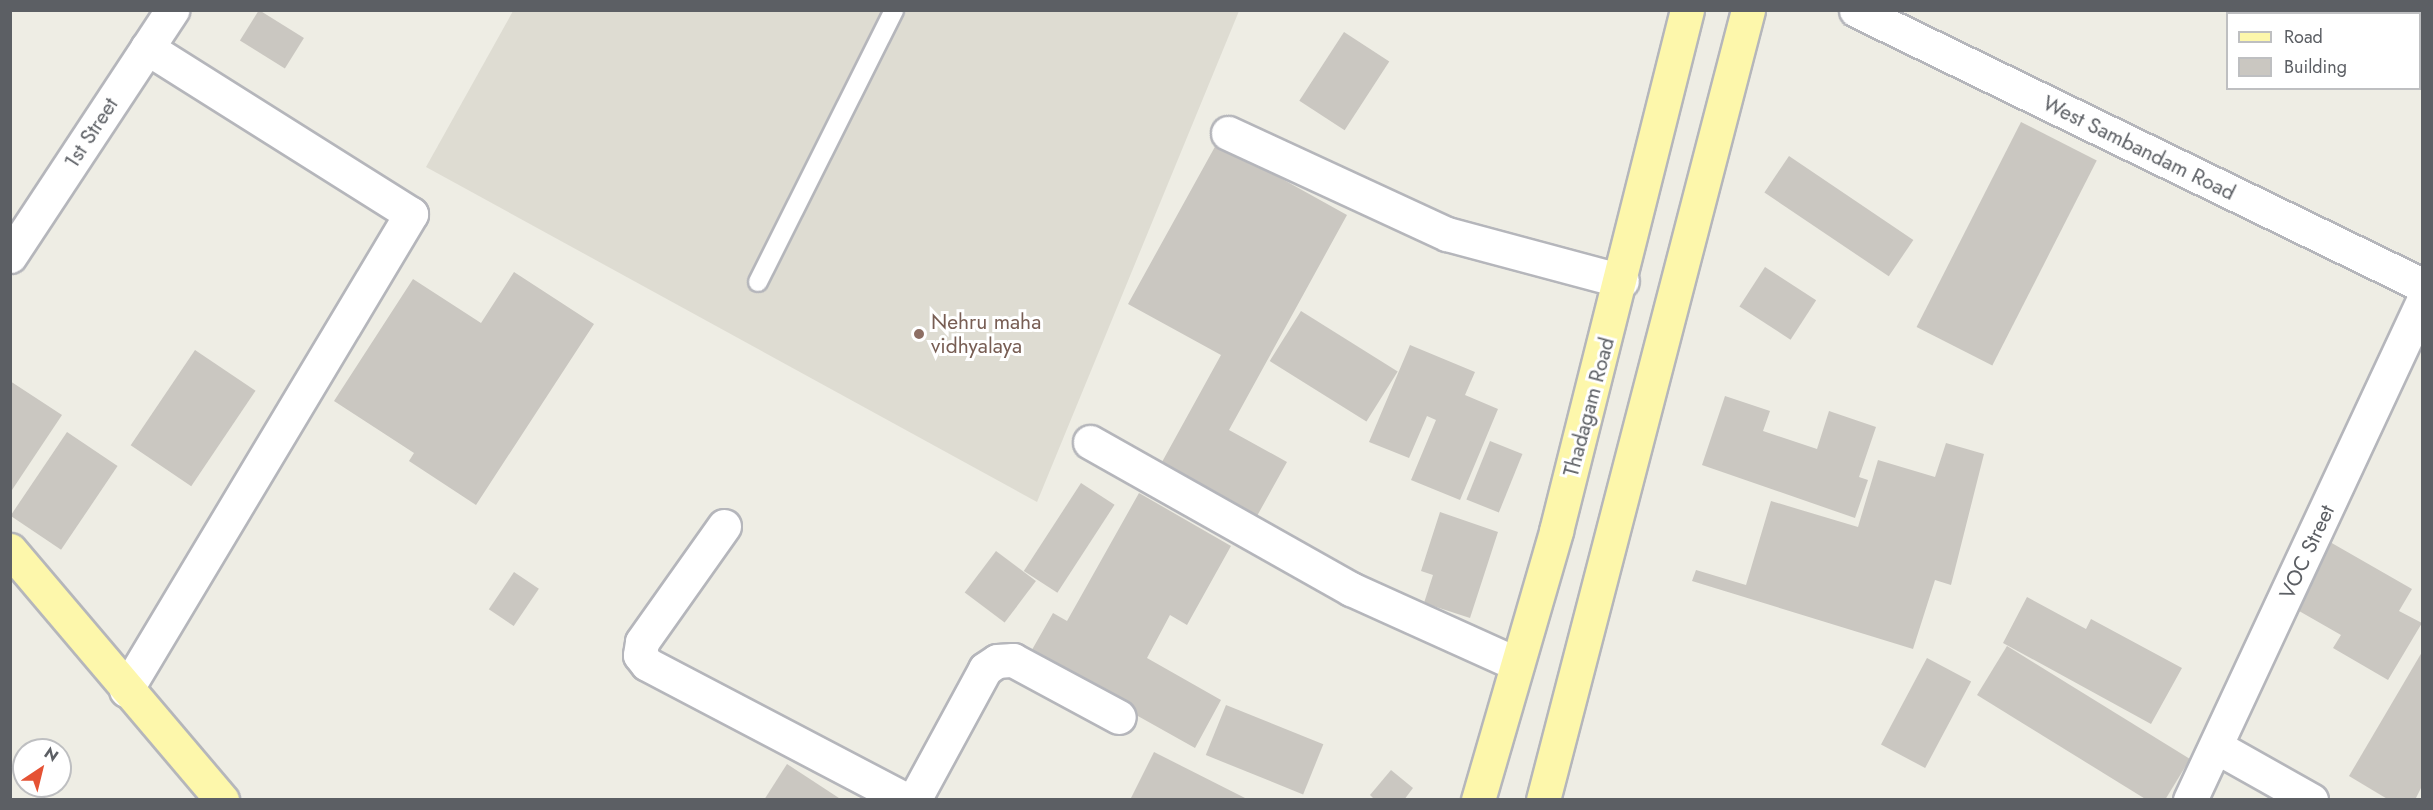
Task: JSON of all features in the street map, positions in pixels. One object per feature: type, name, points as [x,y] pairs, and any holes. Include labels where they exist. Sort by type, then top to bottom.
[{"type":"main road","name":"Thadagam Road","points":[[1478,800],[1622,281],[1687,10]]},
{"type":"main road","points":[[1543,800],[1748,10]]},
{"type":"main road","points":[[10,550],[126,690],[222,800]]},
{"type":"street","name":"1st Street","points":[[10,256],[172,10]]},
{"type":"street","name":"West Sambandam Road","points":[[1856,10],[2422,285]]},
{"type":"street","points":[[126,690],[411,214],[147,48]]},
{"type":"street","points":[[1228,133],[1447,234],[1622,281]]},
{"type":"street","name":"VOC Street","points":[[2190,800],[2217,747],[2422,303]]},
{"type":"street","points":[[1090,442],[1351,589],[1517,664]]},
{"type":"street","points":[[724,526],[642,642],[640,655],[647,664],[906,800]]},
{"type":"street","points":[[914,800],[985,669],[997,661],[1013,660],[1119,717]]},
{"type":"street","points":[[2217,747],[2311,800]]},
{"type":"lane","points":[[758,282],[894,10]]},
{"type":"shaded area","name":"Nehru maha vidhyalaya","points":[[513,11],[1239,11],[1037,502],[426,167]]},
{"type":"building","points":[[259,10],[304,38],[285,69],[240,41]]},
{"type":"building","points":[[2343,10],[2418,10],[2417,12]]},
{"type":"building","points":[[1344,32],[1389,61],[1345,130],[1299,101]]},
{"type":"building","points":[[2021,122],[2097,161],[1992,366],[1917,327]]},
{"type":"building","points":[[1217,143],[1347,215],[1229,430],[1287,462],[1257,516],[1162,462],[1221,355],[1128,304]]},
{"type":"building","points":[[1789,156],[1913,240],[1889,276],[1764,192]]},
{"type":"building","points":[[1765,267],[1816,300],[1791,340],[1739,306]]},
{"type":"building","points":[[514,272],[594,324],[476,505],[409,461],[414,453],[334,401],[413,279],[481,323]]},
{"type":"building","points":[[1301,311],[1398,371],[1366,421],[1270,361]]},
{"type":"building","points":[[1410,345],[1475,372],[1465,395],[1498,409],[1460,500],[1411,480],[1436,420],[1427,416],[1409,458],[1369,442]]},
{"type":"building","points":[[195,350],[256,391],[191,486],[131,445]]},
{"type":"building","points":[[10,381],[62,415],[10,493]]},
{"type":"building","points":[[1725,396],[1770,411],[1763,431],[1817,449],[1829,411],[1876,427],[1859,477],[1868,480],[1855,518],[1702,465]]},
{"type":"building","points":[[67,432],[118,466],[61,550],[11,516]]},
{"type":"building","points":[[1490,441],[1522,454],[1499,513],[1466,499]]},
{"type":"building","points":[[1946,443],[1984,454],[1951,585],[1935,580],[1913,649],[1692,581],[1696,570],[1746,585],[1771,501],[1858,527],[1878,460],[1935,477]]},
{"type":"building","points":[[1081,483],[1115,505],[1057,593],[1024,571]]},
{"type":"building","points":[[1139,493],[1231,546],[1187,625],[1170,615],[1147,658],[1221,700],[1195,748],[1029,655],[1053,613],[1067,621]]},
{"type":"building","points":[[1440,512],[1498,532],[1470,618],[1424,603],[1433,575],[1421,571]]},
{"type":"building","points":[[2323,538],[2412,589],[2399,611],[2422,623],[2388,680],[2333,648],[2341,635],[2285,603]]},
{"type":"building","points":[[996,551],[1036,581],[1005,623],[965,593]]},
{"type":"building","points":[[514,572],[539,589],[514,626],[489,609]]},
{"type":"building","points":[[2027,597],[2086,629],[2091,619],[2182,668],[2151,724],[2003,643]]},
{"type":"building","points":[[2007,646],[2190,759],[2165,800],[2147,800],[1977,695]]},
{"type":"building","points":[[2422,652],[2422,786],[2415,800],[2389,800],[2349,776]]},
{"type":"building","points":[[1927,658],[1971,681],[1925,768],[1881,745]]},
{"type":"building","points":[[1226,705],[1323,744],[1303,794],[1206,755]]},
{"type":"building","points":[[1154,752],[1249,800],[1130,800]]},
{"type":"building","points":[[787,764],[842,800],[764,800]]},
{"type":"building","points":[[1391,770],[1413,788],[1404,800],[1375,800],[1370,795]]},
{"type":"place","name":"Nehru maha vidhyalaya","points":[[919,334]]}]
